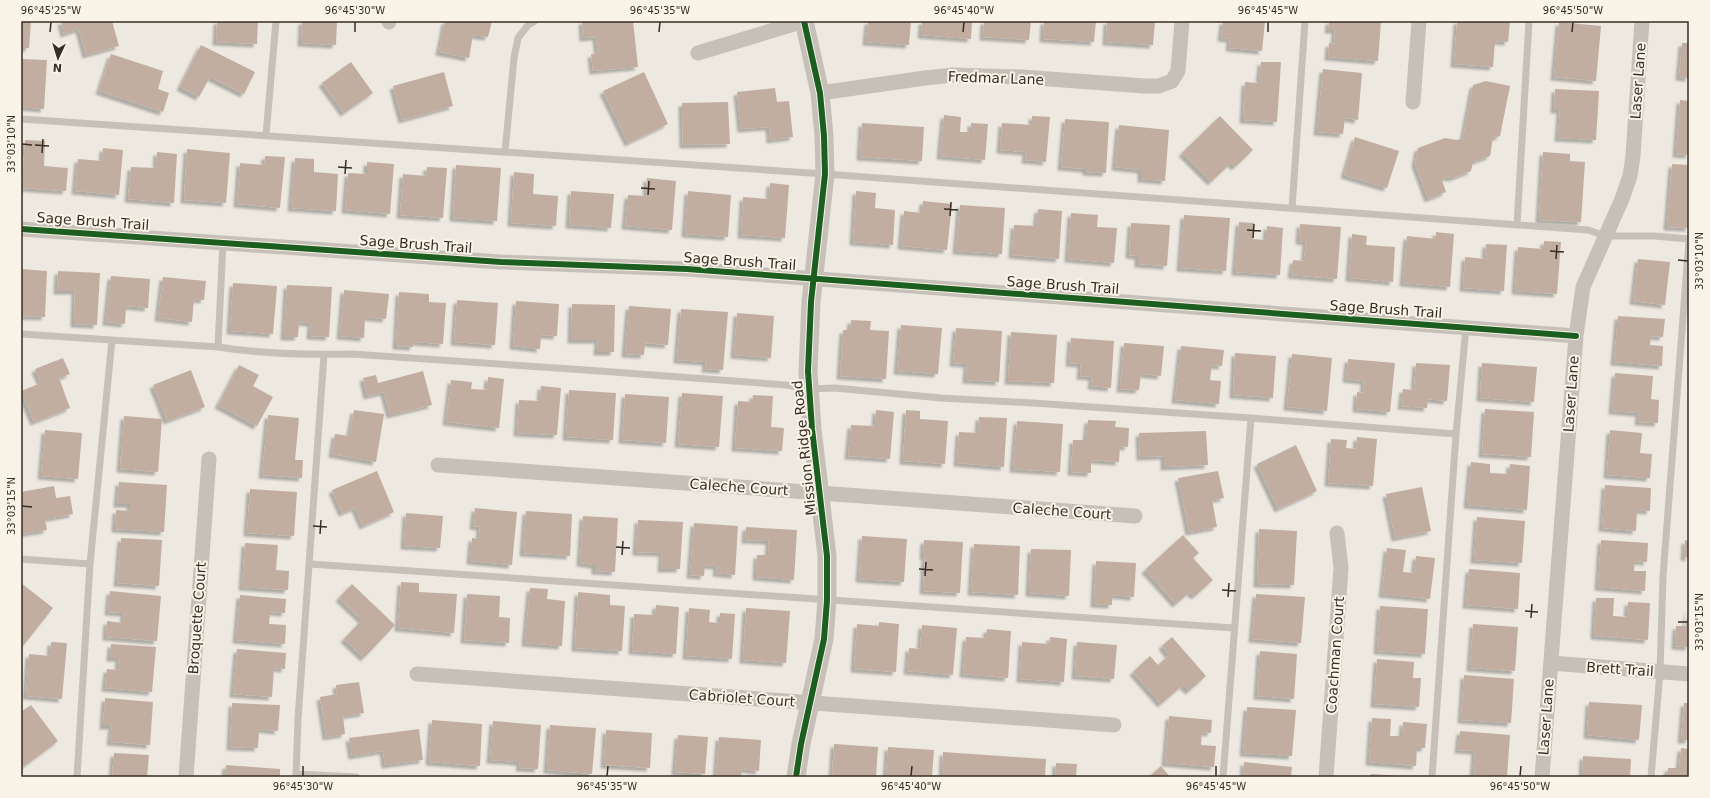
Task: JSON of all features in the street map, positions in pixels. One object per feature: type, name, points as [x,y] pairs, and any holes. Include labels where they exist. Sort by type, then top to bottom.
[{"type":"street","points":[[698,53],[804,21]]},
{"type":"street","name":"Mission Ridge Road","points":[[796,777],[824,639],[828,556],[808,390],[808,349],[825,174],[824,136],[820,93],[804,21]]},
{"type":"street","name":"Fredmar Lane","points":[[820,93],[953,75],[1022,77],[1159,86],[1172,81],[1178,71],[1182,21]]},
{"type":"street","points":[[1413,102],[1419,21]]},
{"type":"street","name":"Laser Lane","points":[[1542,777],[1576,336],[1583,287],[1622,199],[1630,176],[1633,156],[1642,21]]},
{"type":"street","name":"Sage Brush Trail","points":[[21,229],[501,262],[687,269],[1576,336]]},
{"type":"street","name":"Broquette Court","points":[[186,777],[209,459]]},
{"type":"street","name":"Caleche Court","points":[[438,465],[1136,516]]},
{"type":"street","name":"Coachman Court","points":[[1326,777],[1341,568],[1337,533]]},
{"type":"street","name":"Brett Trail","points":[[1551,663],[1689,674]]},
{"type":"street","name":"Cabriolet Court","points":[[417,674],[1114,725]]},
{"type":"lane","points":[[266,135],[276,21]]},
{"type":"lane","points":[[505,152],[514,58],[518,38],[528,25],[535,21]]},
{"type":"lane","points":[[1292,208],[1305,21]]},
{"type":"lane","points":[[1517,225],[1529,21]]},
{"type":"lane","points":[[21,119],[825,174],[1292,208],[1588,230],[1605,236],[1654,236],[1689,239],[1663,576],[1660,672],[1651,777]]},
{"type":"lane","points":[[218,347],[223,242]]},
{"type":"lane","points":[[1432,777],[1456,434],[1466,328]]},
{"type":"lane","points":[[21,334],[218,347],[240,351],[324,355],[352,354],[631,373],[786,385],[808,390],[835,388],[941,398],[1250,418],[1456,434]]},
{"type":"lane","points":[[77,777],[90,564],[112,340]]},
{"type":"lane","points":[[324,355],[298,719],[296,775],[356,777]]},
{"type":"lane","points":[[1223,777],[1250,418]]},
{"type":"lane","points":[[21,559],[90,564]]},
{"type":"lane","points":[[310,564],[1234,628]]},
{"type":"building","points":[[21,21],[31,21],[29,48],[21,48]]},
{"type":"building","points":[[61,21],[112,21],[119,46],[86,55],[79,29],[64,34]]},
{"type":"building","points":[[217,21],[258,21],[257,44],[216,42]]},
{"type":"building","points":[[302,21],[337,21],[336,45],[301,43]]},
{"type":"building","points":[[445,21],[492,21],[488,37],[473,35],[469,58],[439,52]]},
{"type":"building","points":[[582,21],[633,21],[638,67],[593,71],[591,54],[598,54],[596,37],[583,38]]},
{"type":"building","points":[[868,21],[911,21],[909,45],[866,42]]},
{"type":"building","points":[[922,21],[972,21],[971,39],[921,35]]},
{"type":"building","points":[[984,21],[1031,21],[1029,40],[983,37]]},
{"type":"building","points":[[1044,21],[1096,21],[1094,42],[1043,39]]},
{"type":"building","points":[[1107,21],[1155,21],[1153,45],[1106,42]]},
{"type":"building","points":[[1223,21],[1265,21],[1262,51],[1229,48],[1230,39],[1221,38]]},
{"type":"building","points":[[1329,21],[1381,21],[1378,61],[1328,57],[1329,43],[1334,44],[1335,30],[1328,30]]},
{"type":"building","points":[[1457,21],[1510,21],[1508,42],[1495,41],[1493,67],[1454,64]]},
{"type":"building","points":[[1559,22],[1601,26],[1596,81],[1554,77]]},
{"type":"building","points":[[1682,43],[1689,43],[1689,78],[1679,77]]},
{"type":"building","points":[[201,45],[255,72],[244,94],[210,77],[199,97],[180,87]]},
{"type":"building","points":[[111,54],[163,71],[158,89],[169,93],[163,112],[99,91]]},
{"type":"building","points":[[21,59],[47,60],[44,109],[21,107]]},
{"type":"building","points":[[351,62],[373,93],[344,113],[322,83]]},
{"type":"building","points":[[1261,62],[1281,62],[1277,122],[1243,120],[1245,82],[1259,83]]},
{"type":"building","points":[[1323,69],[1362,73],[1358,120],[1345,118],[1343,134],[1317,132]]},
{"type":"building","points":[[444,72],[453,106],[402,120],[393,86]]},
{"type":"building","points":[[644,72],[668,124],[628,143],[603,91]]},
{"type":"building","points":[[1486,81],[1510,86],[1500,136],[1493,138],[1490,156],[1473,162],[1471,171],[1442,180],[1446,192],[1428,199],[1415,163],[1418,148],[1445,138],[1457,140],[1463,138],[1473,85]]},
{"type":"building","points":[[775,88],[777,102],[789,101],[793,137],[770,140],[769,127],[741,129],[737,92]]},
{"type":"building","points":[[1555,89],[1599,91],[1596,140],[1558,138],[1560,110],[1554,110]]},
{"type":"building","points":[[1680,100],[1689,101],[1689,155],[1676,154]]},
{"type":"building","points":[[728,102],[730,144],[683,145],[682,103]]},
{"type":"building","points":[[944,115],[961,117],[960,132],[971,132],[971,123],[988,124],[985,160],[940,156]]},
{"type":"building","points":[[1032,116],[1050,117],[1046,162],[1025,160],[1026,152],[1000,150],[1002,123],[1032,125]]},
{"type":"building","points":[[1220,116],[1253,150],[1235,167],[1231,163],[1211,182],[1182,153]]},
{"type":"building","points":[[1065,119],[1109,122],[1106,173],[1086,172],[1086,169],[1061,167]]},
{"type":"building","points":[[862,123],[924,127],[922,161],[860,157]]},
{"type":"building","points":[[1119,125],[1169,130],[1165,181],[1141,179],[1141,170],[1115,167]]},
{"type":"building","points":[[1355,137],[1399,151],[1387,188],[1344,175]]},
{"type":"building","points":[[25,140],[45,141],[44,166],[68,168],[66,191],[22,188]]},
{"type":"building","points":[[103,148],[123,150],[119,195],[75,191],[78,159],[102,161]]},
{"type":"building","points":[[187,149],[230,153],[226,203],[184,200]]},
{"type":"building","points":[[157,152],[177,154],[174,203],[128,199],[131,167],[156,168]]},
{"type":"building","points":[[1543,152],[1570,154],[1570,161],[1585,162],[1581,222],[1539,220]]},
{"type":"building","points":[[265,156],[285,157],[280,208],[237,204],[240,163],[264,165]]},
{"type":"building","points":[[295,158],[314,159],[314,172],[338,174],[336,211],[291,208]]},
{"type":"building","points":[[367,162],[394,164],[390,214],[345,210],[348,173],[367,174]]},
{"type":"building","points":[[1672,164],[1689,165],[1689,228],[1667,227]]},
{"type":"building","points":[[456,165],[501,168],[497,221],[453,218]]},
{"type":"building","points":[[427,167],[447,168],[443,218],[400,215],[403,174],[426,176]]},
{"type":"building","points":[[514,172],[534,174],[533,194],[558,196],[556,226],[511,223]]},
{"type":"building","points":[[647,178],[676,181],[672,230],[625,226],[628,195],[646,196]]},
{"type":"building","points":[[770,183],[789,185],[785,238],[741,235],[743,197],[769,199]]},
{"type":"building","points":[[571,191],[614,194],[611,228],[569,225]]},
{"type":"building","points":[[688,191],[731,195],[728,237],[685,234]]},
{"type":"building","points":[[856,191],[876,193],[875,208],[895,210],[893,245],[853,242]]},
{"type":"building","points":[[923,201],[952,204],[947,250],[901,246],[904,211],[922,213]]},
{"type":"building","points":[[960,205],[1005,208],[1002,254],[956,251]]},
{"type":"building","points":[[1038,209],[1062,211],[1059,259],[1012,255],[1014,225],[1036,226]]},
{"type":"building","points":[[1071,213],[1098,215],[1097,227],[1117,228],[1114,263],[1068,259]]},
{"type":"building","points":[[1184,215],[1230,218],[1226,271],[1180,268]]},
{"type":"building","points":[[1239,222],[1254,223],[1253,239],[1266,240],[1267,226],[1283,228],[1280,275],[1235,272]]},
{"type":"building","points":[[1131,223],[1170,225],[1167,266],[1138,264],[1138,256],[1129,255]]},
{"type":"building","points":[[1300,224],[1341,227],[1337,279],[1291,275],[1293,260],[1304,261],[1306,242],[1299,241]]},
{"type":"building","points":[[1436,232],[1454,234],[1450,287],[1403,283],[1407,236],[1436,239]]},
{"type":"building","points":[[1352,234],[1367,236],[1366,245],[1395,247],[1393,282],[1349,278]]},
{"type":"building","points":[[1544,241],[1561,242],[1557,294],[1515,291],[1518,247],[1543,249]]},
{"type":"building","points":[[1486,244],[1507,245],[1504,291],[1463,288],[1465,257],[1485,259]]},
{"type":"building","points":[[1638,259],[1670,262],[1665,305],[1633,301]]},
{"type":"building","points":[[21,269],[47,271],[45,317],[23,316],[23,320],[21,320]]},
{"type":"building","points":[[58,271],[100,273],[97,325],[74,324],[75,291],[57,291]]},
{"type":"building","points":[[111,276],[150,279],[148,308],[126,306],[125,324],[106,322]]},
{"type":"building","points":[[163,277],[206,281],[204,300],[194,299],[192,322],[158,318]]},
{"type":"building","points":[[233,283],[277,286],[273,334],[230,331]]},
{"type":"building","points":[[287,285],[332,287],[329,337],[310,336],[311,323],[299,322],[298,337],[284,337]]},
{"type":"building","points":[[344,290],[389,294],[386,319],[365,317],[364,338],[340,336]]},
{"type":"building","points":[[399,292],[429,294],[429,302],[446,303],[443,344],[414,342],[413,347],[396,346]]},
{"type":"building","points":[[457,300],[498,303],[495,345],[454,342]]},
{"type":"building","points":[[516,301],[559,304],[557,336],[541,335],[540,349],[513,346]]},
{"type":"building","points":[[572,304],[615,305],[614,352],[597,352],[598,340],[571,340]]},
{"type":"building","points":[[629,306],[671,309],[668,345],[645,343],[644,355],[625,354]]},
{"type":"building","points":[[681,309],[728,312],[723,370],[705,369],[706,362],[677,360]]},
{"type":"building","points":[[737,313],[774,316],[771,358],[734,355]]},
{"type":"building","points":[[1618,316],[1665,319],[1663,337],[1651,336],[1650,345],[1663,346],[1662,366],[1614,362]]},
{"type":"building","points":[[851,320],[871,321],[870,330],[889,331],[886,379],[840,376],[843,330],[850,330]]},
{"type":"building","points":[[901,325],[942,328],[938,374],[897,371]]},
{"type":"building","points":[[956,328],[1002,331],[999,382],[966,380],[967,364],[953,363]]},
{"type":"building","points":[[1011,332],[1057,335],[1054,383],[1008,381]]},
{"type":"building","points":[[1071,338],[1114,341],[1111,388],[1091,386],[1092,377],[1080,376],[1081,364],[1069,363]]},
{"type":"building","points":[[1124,343],[1164,346],[1161,376],[1141,374],[1139,390],[1120,389]]},
{"type":"building","points":[[1181,346],[1224,350],[1222,366],[1212,365],[1210,380],[1221,381],[1219,404],[1175,400]]},
{"type":"building","points":[[1235,353],[1276,356],[1273,398],[1233,395]]},
{"type":"building","points":[[1292,354],[1332,358],[1327,411],[1287,407]]},
{"type":"building","points":[[63,358],[70,374],[59,378],[70,408],[34,422],[21,391],[41,383],[35,369]]},
{"type":"building","points":[[1348,359],[1395,363],[1390,412],[1356,409],[1357,392],[1363,393],[1364,381],[1346,379]]},
{"type":"building","points":[[1416,363],[1450,365],[1447,401],[1428,399],[1427,408],[1401,406],[1403,389],[1414,390]]},
{"type":"building","points":[[1482,363],[1537,367],[1534,402],[1480,398]]},
{"type":"building","points":[[239,365],[259,375],[253,386],[273,397],[257,426],[218,405]]},
{"type":"building","points":[[191,370],[205,407],[167,421],[153,385]]},
{"type":"building","points":[[423,371],[432,405],[390,415],[384,392],[367,396],[363,378],[376,375],[378,383]]},
{"type":"building","points":[[1615,373],[1653,376],[1651,399],[1659,400],[1658,423],[1638,422],[1639,413],[1612,411]]},
{"type":"building","points":[[488,377],[504,379],[499,428],[446,422],[451,380],[472,382],[471,389],[487,390]]},
{"type":"building","points":[[541,386],[561,388],[557,435],[517,433],[519,400],[540,401]]},
{"type":"building","points":[[569,390],[616,393],[613,440],[566,437]]},
{"type":"building","points":[[682,393],[723,396],[719,447],[678,444]]},
{"type":"building","points":[[625,394],[669,397],[666,443],[622,440]]},
{"type":"building","points":[[753,395],[773,396],[771,427],[784,428],[782,451],[735,448],[738,401],[752,402]]},
{"type":"building","points":[[1485,409],[1534,412],[1531,457],[1482,454]]},
{"type":"building","points":[[354,410],[384,414],[376,462],[332,454],[335,434],[349,436]]},
{"type":"building","points":[[876,410],[894,412],[890,459],[848,456],[851,425],[875,426]]},
{"type":"building","points":[[906,410],[920,411],[920,419],[948,421],[945,464],[903,461]]},
{"type":"building","points":[[268,415],[299,418],[295,460],[303,460],[302,478],[262,475]]},
{"type":"building","points":[[124,416],[162,419],[158,472],[120,469]]},
{"type":"building","points":[[979,417],[1007,418],[1004,467],[957,463],[959,432],[978,433]]},
{"type":"building","points":[[1088,420],[1116,421],[1115,427],[1129,428],[1128,447],[1120,446],[1119,462],[1091,460],[1091,473],[1071,472],[1073,440],[1086,440]]},
{"type":"building","points":[[1017,421],[1063,424],[1060,472],[1013,469]]},
{"type":"building","points":[[45,430],[82,433],[78,479],[41,476]]},
{"type":"building","points":[[1610,430],[1642,433],[1640,453],[1652,454],[1650,478],[1607,475]]},
{"type":"building","points":[[1206,431],[1208,465],[1164,467],[1164,456],[1140,457],[1139,433]]},
{"type":"building","points":[[1357,437],[1377,439],[1373,486],[1328,483],[1331,439],[1347,440],[1346,448],[1356,449]]},
{"type":"building","points":[[1296,445],[1317,491],[1278,509],[1257,464]]},
{"type":"building","points":[[1471,462],[1490,464],[1490,473],[1509,474],[1510,464],[1530,466],[1527,510],[1467,505]]},
{"type":"building","points":[[377,471],[394,512],[363,526],[355,508],[342,513],[332,490]]},
{"type":"building","points":[[1218,471],[1224,498],[1212,500],[1217,527],[1189,532],[1178,478]]},
{"type":"building","points":[[119,482],[167,485],[164,532],[115,529],[116,510],[130,511],[130,504],[117,504]]},
{"type":"building","points":[[1605,485],[1651,488],[1650,511],[1637,510],[1636,531],[1602,528]]},
{"type":"building","points":[[54,486],[56,498],[70,496],[73,514],[45,519],[47,530],[21,534],[21,492]]},
{"type":"building","points":[[1422,487],[1431,531],[1395,538],[1386,494]]},
{"type":"building","points":[[250,489],[297,492],[294,536],[247,533]]},
{"type":"building","points":[[475,508],[517,512],[512,565],[470,561],[472,538],[479,539],[480,527],[473,526]]},
{"type":"building","points":[[526,511],[572,514],[570,556],[523,553]]},
{"type":"building","points":[[406,513],[443,516],[440,548],[404,546]]},
{"type":"building","points":[[583,516],[618,518],[615,572],[595,571],[595,565],[580,563]]},
{"type":"building","points":[[1477,517],[1525,521],[1522,563],[1474,560]]},
{"type":"building","points":[[638,520],[683,522],[680,569],[661,569],[662,553],[636,552]]},
{"type":"building","points":[[694,523],[738,526],[735,575],[716,573],[717,566],[705,565],[704,576],[690,575]]},
{"type":"building","points":[[746,527],[797,530],[794,580],[756,577],[757,555],[768,555],[769,541],[745,540]]},
{"type":"building","points":[[1259,529],[1297,531],[1294,585],[1257,584]]},
{"type":"building","points":[[1183,535],[1199,553],[1193,558],[1213,580],[1195,596],[1190,592],[1176,604],[1145,570]]},
{"type":"building","points":[[862,536],[907,539],[904,582],[859,579]]},
{"type":"building","points":[[121,538],[162,540],[159,586],[117,583]]},
{"type":"building","points":[[924,540],[963,542],[960,593],[923,591],[925,556],[923,556]]},
{"type":"building","points":[[1601,540],[1648,543],[1647,562],[1635,561],[1634,571],[1646,571],[1645,591],[1598,587]]},
{"type":"building","points":[[1685,540],[1689,541],[1689,558],[1684,557]]},
{"type":"building","points":[[245,543],[278,545],[276,570],[289,571],[288,590],[242,587]]},
{"type":"building","points":[[974,544],[1020,546],[1018,595],[971,592]]},
{"type":"building","points":[[1387,548],[1406,550],[1403,572],[1414,573],[1416,556],[1435,558],[1430,599],[1382,594]]},
{"type":"building","points":[[1031,549],[1071,550],[1069,596],[1029,593]]},
{"type":"building","points":[[1096,561],[1136,563],[1134,597],[1112,595],[1112,605],[1094,604]]},
{"type":"building","points":[[1469,569],[1520,573],[1518,609],[1466,605]]},
{"type":"building","points":[[401,582],[419,583],[419,592],[457,594],[454,633],[398,628]]},
{"type":"building","points":[[21,583],[53,608],[23,646],[21,645]]},
{"type":"building","points":[[352,584],[395,625],[364,658],[344,639],[362,620],[339,598]]},
{"type":"building","points":[[530,588],[548,589],[547,599],[565,601],[562,646],[525,643]]},
{"type":"building","points":[[110,591],[161,596],[157,641],[106,637],[107,621],[123,623],[124,613],[108,612]]},
{"type":"building","points":[[578,592],[610,595],[610,605],[625,606],[622,651],[575,648]]},
{"type":"building","points":[[467,594],[500,596],[499,617],[510,618],[509,643],[464,640]]},
{"type":"building","points":[[1256,594],[1305,597],[1301,643],[1252,639]]},
{"type":"building","points":[[240,595],[286,599],[285,613],[270,612],[269,624],[286,625],[285,644],[236,640]]},
{"type":"building","points":[[1596,598],[1614,598],[1613,616],[1627,617],[1628,602],[1650,603],[1648,640],[1594,636]]},
{"type":"building","points":[[656,605],[679,607],[676,654],[632,651],[634,614],[655,615]]},
{"type":"building","points":[[1380,606],[1428,609],[1425,654],[1377,651]]},
{"type":"building","points":[[1688,607],[1689,647],[1675,646],[1676,626],[1686,626]]},
{"type":"building","points":[[689,608],[710,610],[709,622],[720,623],[720,613],[735,614],[732,659],[686,656]]},
{"type":"building","points":[[746,608],[790,611],[786,663],[743,660]]},
{"type":"building","points":[[879,622],[899,624],[896,672],[854,669],[857,624],[879,626]]},
{"type":"building","points":[[1473,624],[1518,627],[1515,671],[1470,668]]},
{"type":"building","points":[[922,625],[957,628],[953,675],[907,671],[909,648],[920,649]]},
{"type":"building","points":[[987,629],[1011,631],[1008,678],[963,674],[966,637],[986,638]]},
{"type":"building","points":[[1050,637],[1067,639],[1064,682],[1020,679],[1022,642],[1049,644]]},
{"type":"building","points":[[1172,637],[1206,676],[1189,691],[1183,685],[1161,704],[1133,672],[1150,656],[1158,665],[1169,655],[1162,646]]},
{"type":"building","points":[[51,642],[67,643],[62,699],[26,696],[29,654],[50,656]]},
{"type":"building","points":[[1077,642],[1117,645],[1114,679],[1075,676]]},
{"type":"building","points":[[111,644],[156,647],[152,692],[105,688],[107,669],[118,670],[119,658],[110,658]]},
{"type":"building","points":[[237,649],[286,653],[285,669],[274,668],[272,697],[233,694]]},
{"type":"building","points":[[1260,651],[1297,654],[1294,699],[1257,696]]},
{"type":"building","points":[[1377,659],[1414,662],[1413,678],[1421,678],[1419,707],[1374,704]]},
{"type":"building","points":[[1464,675],[1514,679],[1511,723],[1461,720]]},
{"type":"building","points":[[359,682],[364,713],[343,716],[345,734],[326,737],[320,697],[337,694],[336,685]]},
{"type":"building","points":[[105,698],[153,702],[150,745],[110,742],[112,726],[103,726]]},
{"type":"building","points":[[1589,702],[1642,705],[1639,740],[1587,735]]},
{"type":"building","points":[[232,703],[280,705],[278,731],[259,729],[258,748],[230,747]]},
{"type":"building","points":[[1684,703],[1689,703],[1689,740],[1681,740]]},
{"type":"building","points":[[31,705],[58,741],[22,768],[21,712]]},
{"type":"building","points":[[1247,707],[1296,710],[1292,756],[1243,753]]},
{"type":"building","points":[[1169,716],[1212,720],[1211,733],[1202,732],[1201,745],[1216,746],[1214,767],[1165,763]]},
{"type":"building","points":[[1372,718],[1391,719],[1390,736],[1402,736],[1403,722],[1427,724],[1425,748],[1417,748],[1416,766],[1369,762]]},
{"type":"building","points":[[432,720],[482,724],[480,766],[429,762]]},
{"type":"building","points":[[493,721],[541,725],[538,769],[519,768],[520,762],[490,760]]},
{"type":"building","points":[[550,725],[596,728],[592,774],[547,770]]},
{"type":"building","points":[[419,729],[423,760],[385,765],[383,751],[352,756],[349,738]]},
{"type":"building","points":[[606,730],[652,733],[650,768],[604,765]]},
{"type":"building","points":[[1460,731],[1510,735],[1507,777],[1473,775],[1475,751],[1458,750]]},
{"type":"building","points":[[678,735],[708,737],[705,774],[675,772]]},
{"type":"building","points":[[719,737],[761,740],[759,771],[742,769],[741,777],[716,777]]},
{"type":"building","points":[[834,744],[878,747],[876,777],[832,777]]},
{"type":"building","points":[[888,747],[934,750],[932,777],[886,777]]},
{"type":"building","points":[[1681,748],[1689,749],[1689,777],[1667,777],[1668,768],[1679,768]]},
{"type":"building","points":[[943,752],[1046,759],[1045,777],[942,777]]},
{"type":"building","points":[[114,753],[149,755],[147,777],[112,777]]},
{"type":"building","points":[[1583,756],[1631,759],[1630,777],[1582,777]]},
{"type":"building","points":[[1244,762],[1292,767],[1291,777],[1243,777]]},
{"type":"building","points":[[1056,763],[1077,764],[1076,777],[1055,777]]},
{"type":"building","points":[[226,765],[280,769],[280,777],[225,777]]},
{"type":"building","points":[[1161,766],[1170,777],[1149,777]]},
{"type":"building","points":[[1371,774],[1400,776],[1400,777],[1370,777]]},
{"type":"cycle path","points":[[796,777],[801,744],[824,639],[827,600],[827,556],[812,429],[808,371],[811,302],[825,174],[824,136],[820,93],[804,21]]},
{"type":"cycle path","points":[[21,229],[501,262],[687,269],[1576,336]]}]
